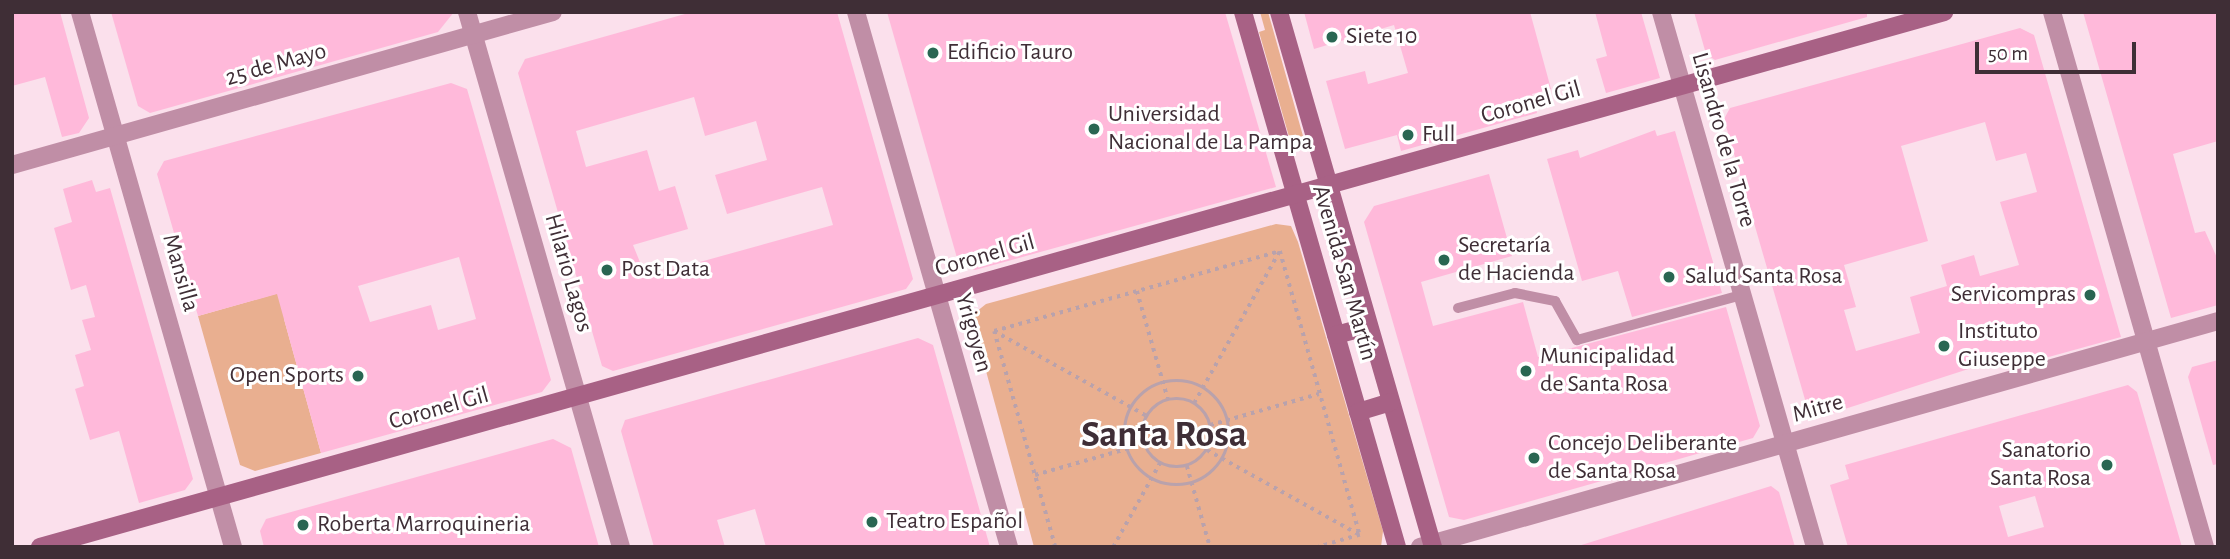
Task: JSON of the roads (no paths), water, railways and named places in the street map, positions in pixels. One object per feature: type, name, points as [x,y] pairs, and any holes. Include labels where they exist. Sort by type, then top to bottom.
[{"type":"street","name":"Mansilla","points":[[80,12],[233,547]]},
{"type":"street","name":"Hilario Lagos","points":[[467,12],[621,547]]},
{"type":"street","name":"25 de Mayo","points":[[12,165],[553,12]]},
{"type":"street","name":"Yrigoyen","points":[[856,12],[1009,547]]},
{"type":"street","name":"Avenida San Martín","points":[[1243,12],[1397,547]]},
{"type":"street","name":"Avenida San Martín","points":[[1279,12],[1391,402],[1428,546]]},
{"type":"street","name":"Lisandro de la Torre","points":[[1661,12],[1815,547]]},
{"type":"street","name":"Coronel Gil","points":[[40,547],[1944,12]]},
{"type":"street","points":[[2052,12],[2205,547]]},
{"type":"street","name":"Mitre","points":[[1428,546],[2218,321]]},
{"type":"street","points":[[1336,335],[1369,326]]},
{"type":"street","points":[[1358,412],[1391,402]]},
{"type":"lane","points":[[1458,308],[1515,293],[1555,301],[1577,340],[1742,295]]},
{"type":"place","name":"Siete 10","points":[[1332,37]]},
{"type":"place","name":"Edificio Tauro","points":[[933,53]]},
{"type":"place","name":"Universidad Nacional de La Pampa","points":[[1094,129]]},
{"type":"place","name":"Full","points":[[1408,135]]},
{"type":"place","name":"Secretaría de Hacienda","points":[[1444,260]]},
{"type":"place","name":"Post Data","points":[[607,270]]},
{"type":"place","name":"Salud Santa Rosa","points":[[1669,277]]},
{"type":"place","name":"Servicompras","points":[[2090,295]]},
{"type":"place","name":"Instituto Giuseppe","points":[[1944,346]]},
{"type":"place","name":"Municipalidad de Santa Rosa","points":[[1526,371]]},
{"type":"place","name":"Open Sports","points":[[358,376]]},
{"type":"place","name":"Concejo Deliberante de Santa Rosa","points":[[1534,458]]},
{"type":"place","name":"Sanatorio Santa Rosa","points":[[2107,465]]},
{"type":"place","name":"Teatro Español","points":[[872,522]]},
{"type":"place","name":"Roberta Marroquineria","points":[[303,525]]},
{"type":"district","name":"Santa Rosa","points":[[1164,436]]}]
